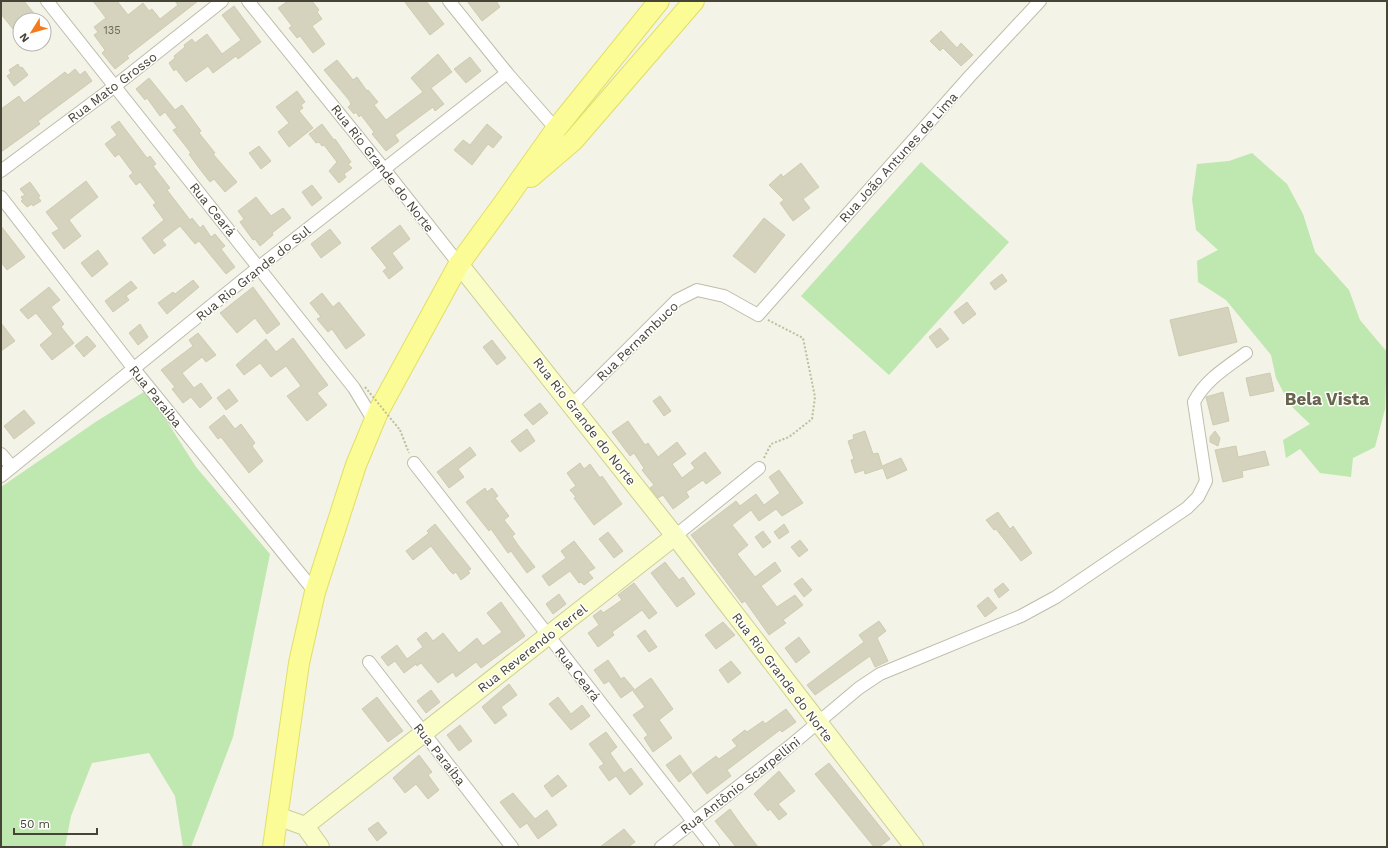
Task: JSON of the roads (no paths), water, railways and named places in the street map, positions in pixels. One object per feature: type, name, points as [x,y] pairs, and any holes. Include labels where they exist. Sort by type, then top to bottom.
[{"type":"main road","points":[[512,192],[573,141],[694,1]]},
{"type":"main road","points":[[273,847],[299,663],[315,592],[356,465],[374,421],[459,264],[512,192],[556,128],[654,4]]},
{"type":"street","name":"Rua Ceará","points":[[47,1],[354,388],[374,421]]},
{"type":"street","name":"Rua Mato Grosso","points":[[1,171],[115,86],[222,1]]},
{"type":"street","name":"Rua Rio Grande do Norte","points":[[248,1],[572,405],[675,536],[914,847]]},
{"type":"street","points":[[449,1],[507,73],[556,128]]},
{"type":"street","name":"Rua João Antunes de Lima","points":[[758,315],[970,76],[1040,1]]},
{"type":"street","name":"Rua Rio Grande do Sul","points":[[1,476],[259,267],[507,73]]},
{"type":"street","name":"Rua Paraíba","points":[[1,197],[134,369],[315,592]]},
{"type":"street","name":"Rua Pernambuco","points":[[572,405],[678,300],[697,290],[724,296],[758,315]]},
{"type":"street","name":"Rua Antônio Scarpellini","points":[[661,847],[790,746],[859,688],[880,674],[1021,616],[1056,596],[1187,508],[1198,497],[1206,481],[1194,402],[1199,391],[1213,378],[1246,353]]},
{"type":"street","points":[[1,454],[12,467]]},
{"type":"street","name":"Rua Ceará","points":[[414,464],[713,847]]},
{"type":"street","name":"Rua Reverendo Terrel","points":[[305,826],[675,536],[759,468]]},
{"type":"street","name":"Rua Paraíba","points":[[368,662],[512,847]]},
{"type":"street","points":[[277,816],[305,826],[320,847]]},
{"type":"district","name":"Bela Vista","points":[[1327,399]]}]
